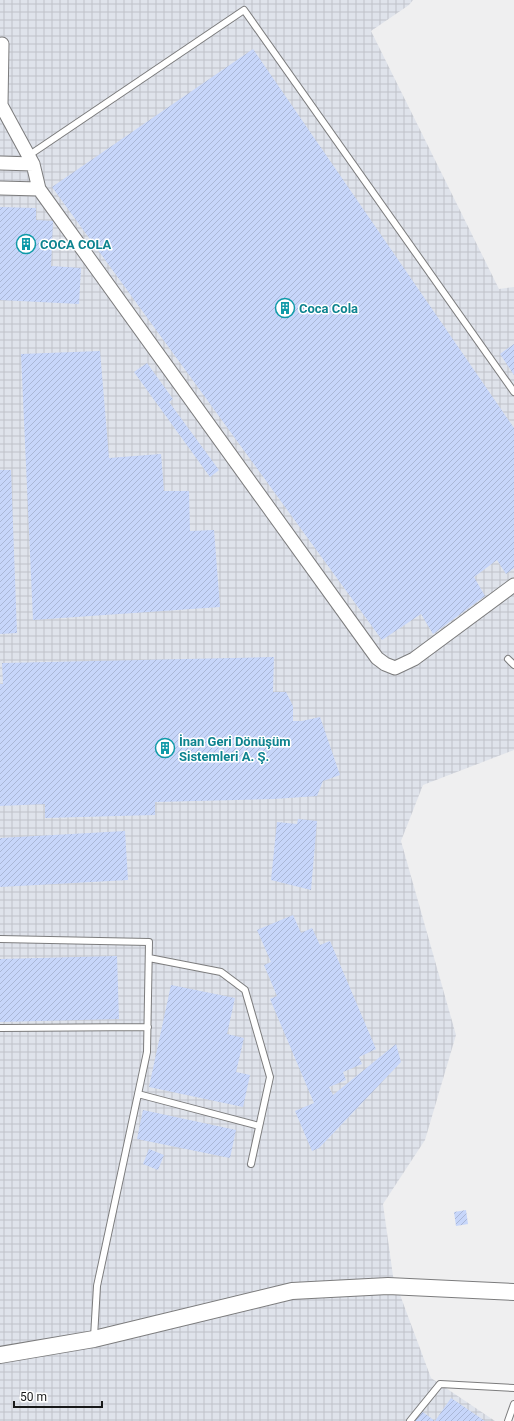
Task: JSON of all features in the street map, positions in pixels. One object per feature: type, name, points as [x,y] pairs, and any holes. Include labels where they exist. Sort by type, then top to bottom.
[{"type":"street","points":[[2,44],[1,105],[31,160],[39,188],[377,658],[394,668],[414,659],[514,585]]},
{"type":"street","points":[[0,163],[31,160]]},
{"type":"street","points":[[0,188],[39,188]]},
{"type":"street","points":[[0,1355],[94,1339],[292,1291],[388,1286],[514,1292]]},
{"type":"lane","points":[[31,160],[244,10],[514,392]]},
{"type":"lane","points":[[508,659],[514,665]]},
{"type":"lane","points":[[0,938],[150,942],[147,1052],[97,1286],[94,1339]]},
{"type":"lane","points":[[149,958],[221,972],[245,990],[270,1077],[251,1164]]},
{"type":"lane","points":[[0,1028],[148,1027]]},
{"type":"lane","points":[[138,1094],[260,1126]]},
{"type":"lane","points":[[410,1421],[440,1384],[514,1388]]},
{"type":"lane","points":[[508,1421],[514,1404]]},
{"type":"shaded area","points":[[0,0],[413,0],[409,5],[371,31],[499,289],[514,287],[514,750],[423,785],[401,841],[456,1035],[425,1140],[383,1204],[393,1276],[431,1378],[495,1421],[0,1421]]},
{"type":"building","name":"Coca Cola","points":[[253,49],[514,428],[514,568],[506,574],[497,560],[474,577],[485,596],[433,634],[421,614],[382,640],[52,187]]},
{"type":"building","name":"COCA COLA","points":[[0,207],[36,208],[36,220],[53,221],[51,266],[81,268],[79,304],[0,300]]},
{"type":"building","points":[[514,344],[514,375],[500,354]]},
{"type":"building","points":[[100,351],[109,458],[161,454],[164,491],[189,491],[190,531],[214,530],[220,607],[33,620],[21,354]]},
{"type":"building","points":[[147,363],[173,399],[169,402],[219,470],[210,477],[134,372]]},
{"type":"building","points":[[0,470],[11,470],[17,633],[0,634]]},
{"type":"building","name":"İnan Geri Dönüşüm Sistemleri A. Ş.","points":[[274,657],[273,692],[286,692],[293,706],[293,721],[302,721],[320,717],[340,775],[323,781],[317,796],[274,799],[155,802],[155,815],[45,818],[45,804],[0,806],[0,684],[3,684],[2,663]]},
{"type":"building","points":[[298,819],[317,821],[311,890],[271,880],[277,822],[297,824]]},
{"type":"building","points":[[125,831],[128,880],[0,887],[0,838]]},
{"type":"building","points":[[293,915],[301,933],[312,928],[320,945],[330,941],[376,1049],[359,1057],[362,1064],[343,1072],[346,1080],[329,1087],[333,1095],[396,1044],[401,1062],[319,1148],[312,1151],[295,1111],[314,1103],[270,999],[277,996],[264,965],[271,962],[257,930]]},
{"type":"building","points":[[117,956],[119,1019],[0,1022],[0,959]]},
{"type":"building","points":[[171,985],[235,998],[227,1034],[244,1038],[236,1072],[250,1075],[243,1107],[149,1087]]},
{"type":"building","points":[[143,1110],[236,1130],[230,1158],[137,1139]]},
{"type":"building","points":[[149,1149],[164,1155],[158,1170],[143,1164]]},
{"type":"building","points":[[466,1210],[468,1224],[456,1226],[454,1212]]},
{"type":"building","points":[[451,1398],[485,1421],[435,1421]]},
{"type":"building","points":[[420,1410],[435,1421],[412,1421]]},
{"type":"place","name":"COCA COLA","points":[[26,244]]},
{"type":"place","name":"Coca Cola","points":[[285,308]]},
{"type":"place","name":"İnan Geri Dönüşüm Sistemleri A. Ş.","points":[[165,748]]}]
